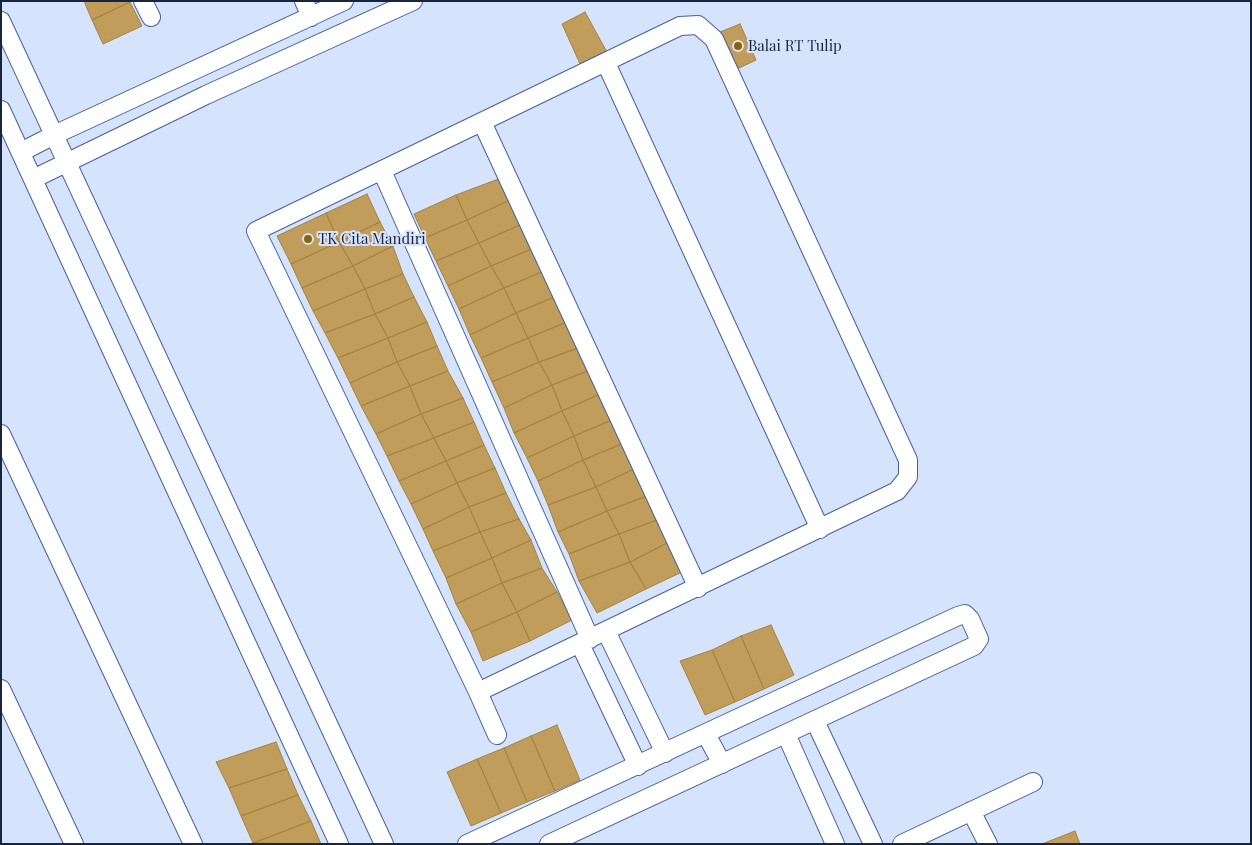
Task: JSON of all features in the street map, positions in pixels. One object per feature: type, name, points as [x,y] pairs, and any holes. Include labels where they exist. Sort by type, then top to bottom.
[{"type":"street","points":[[144,1],[151,17]]},
{"type":"street","points":[[21,152],[307,9],[340,2]]},
{"type":"street","points":[[33,179],[206,95],[406,3]]},
{"type":"street","points":[[1,21],[384,844]]},
{"type":"street","points":[[478,692],[820,529],[897,490],[908,477],[908,460],[714,39],[698,25],[680,26],[256,231],[497,735]]},
{"type":"street","points":[[606,62],[820,529]]},
{"type":"street","points":[[1,110],[339,844]]},
{"type":"street","points":[[482,122],[698,588]]},
{"type":"street","points":[[382,171],[592,638],[638,766]]},
{"type":"street","points":[[1,434],[186,841]]},
{"type":"street","points":[[467,844],[958,616],[965,614],[970,619],[979,639],[974,646],[550,844]]},
{"type":"street","points":[[592,638],[664,754]]},
{"type":"street","points":[[1,688],[74,844]]},
{"type":"street","points":[[815,721],[873,844]]},
{"type":"street","points":[[706,734],[722,764]]},
{"type":"street","points":[[786,734],[835,844]]},
{"type":"street","points":[[902,844],[1033,782]]},
{"type":"street","points":[[971,811],[988,844]]},
{"type":"building","points":[[84,1],[130,1],[130,2],[92,20]]},
{"type":"building","points":[[130,2],[142,26],[103,44],[92,20]]},
{"type":"building","points":[[585,12],[608,54],[581,66],[562,24]]},
{"type":"building","name":"Balai RT Tulip","points":[[740,24],[756,60],[737,69],[720,32]]},
{"type":"building","points":[[501,178],[512,199],[467,220],[456,195]]},
{"type":"building","points":[[367,194],[380,222],[339,242],[326,213]]},
{"type":"building","points":[[456,195],[467,220],[425,238],[414,214]]},
{"type":"building","points":[[512,199],[522,224],[479,243],[467,220]]},
{"type":"building","name":"TK Cita Mandiri","points":[[326,213],[339,242],[291,264],[277,236]]},
{"type":"building","points":[[467,220],[479,243],[436,261],[425,238]]},
{"type":"building","points":[[380,222],[393,246],[353,266],[339,242]]},
{"type":"building","points":[[522,224],[534,248],[491,266],[479,243]]},
{"type":"building","points":[[339,242],[353,266],[302,288],[291,264]]},
{"type":"building","points":[[479,243],[491,266],[448,286],[436,261]]},
{"type":"building","points":[[393,246],[403,274],[365,289],[353,266]]},
{"type":"building","points":[[534,248],[544,271],[504,288],[491,266]]},
{"type":"building","points":[[353,266],[365,289],[313,311],[302,288]]},
{"type":"building","points":[[491,266],[504,288],[459,309],[448,286]]},
{"type":"building","points":[[544,271],[557,296],[516,313],[504,288]]},
{"type":"building","points":[[403,274],[414,297],[375,314],[365,289]]},
{"type":"building","points":[[504,288],[516,313],[470,335],[459,309]]},
{"type":"building","points":[[365,289],[375,314],[325,333],[313,311]]},
{"type":"building","points":[[557,296],[567,322],[528,338],[516,313]]},
{"type":"building","points":[[414,297],[427,322],[388,338],[375,314]]},
{"type":"building","points":[[516,313],[528,338],[481,358],[470,335]]},
{"type":"building","points":[[375,314],[388,338],[338,358],[325,333]]},
{"type":"building","points":[[427,322],[437,346],[397,362],[388,338]]},
{"type":"building","points":[[567,322],[578,348],[539,362],[528,338]]},
{"type":"building","points":[[388,338],[397,362],[350,383],[338,358]]},
{"type":"building","points":[[528,338],[539,362],[492,382],[481,358]]},
{"type":"building","points":[[437,346],[448,371],[410,386],[397,362]]},
{"type":"building","points":[[578,348],[590,370],[552,385],[539,362]]},
{"type":"building","points":[[397,362],[410,386],[361,406],[350,383]]},
{"type":"building","points":[[539,362],[552,385],[504,408],[492,382]]},
{"type":"building","points":[[590,370],[600,394],[562,411],[552,385]]},
{"type":"building","points":[[448,371],[463,398],[421,414],[410,386]]},
{"type":"building","points":[[552,385],[562,411],[514,433],[504,408]]},
{"type":"building","points":[[410,386],[421,414],[376,434],[361,406]]},
{"type":"building","points":[[600,394],[612,420],[574,436],[562,411]]},
{"type":"building","points":[[463,398],[474,422],[434,438],[421,414]]},
{"type":"building","points":[[562,411],[574,436],[527,458],[514,433]]},
{"type":"building","points":[[421,414],[434,438],[387,456],[376,434]]},
{"type":"building","points":[[612,420],[624,443],[583,460],[574,436]]},
{"type":"building","points":[[474,422],[484,445],[446,461],[434,438]]},
{"type":"building","points":[[574,436],[583,460],[538,481],[527,458]]},
{"type":"building","points":[[434,438],[446,461],[399,481],[387,456]]},
{"type":"building","points":[[624,443],[636,468],[596,487],[583,460]]},
{"type":"building","points":[[484,445],[495,468],[457,483],[446,461]]},
{"type":"building","points":[[583,460],[596,487],[548,505],[538,481]]},
{"type":"building","points":[[446,461],[457,483],[411,504],[399,481]]},
{"type":"building","points":[[495,468],[506,493],[469,507],[457,483]]},
{"type":"building","points":[[636,468],[647,496],[607,511],[596,487]]},
{"type":"building","points":[[457,483],[469,507],[423,529],[411,504]]},
{"type":"building","points":[[596,487],[607,511],[558,532],[548,505]]},
{"type":"building","points":[[506,493],[519,519],[480,532],[469,507]]},
{"type":"building","points":[[647,496],[660,519],[619,534],[607,511]]},
{"type":"building","points":[[469,507],[480,532],[433,551],[423,529]]},
{"type":"building","points":[[607,511],[619,534],[569,554],[558,532]]},
{"type":"building","points":[[519,519],[531,540],[492,558],[480,532]]},
{"type":"building","points":[[660,519],[669,542],[630,562],[619,534]]},
{"type":"building","points":[[480,532],[492,558],[446,578],[433,551]]},
{"type":"building","points":[[619,534],[630,562],[579,581],[569,554]]},
{"type":"building","points":[[531,540],[542,568],[502,583],[492,558]]},
{"type":"building","points":[[669,542],[684,571],[646,589],[630,562]]},
{"type":"building","points":[[492,558],[502,583],[456,604],[446,578]]},
{"type":"building","points":[[630,562],[646,589],[597,613],[579,581]]},
{"type":"building","points":[[542,568],[557,592],[517,612],[502,583]]},
{"type":"building","points":[[502,583],[517,612],[471,632],[456,604]]},
{"type":"building","points":[[557,592],[572,620],[530,641],[517,612]]},
{"type":"building","points":[[517,612],[530,641],[483,661],[471,632]]},
{"type":"building","points":[[771,625],[794,675],[764,689],[741,636]]},
{"type":"building","points":[[741,636],[764,689],[735,702],[712,650]]},
{"type":"building","points":[[712,650],[735,702],[705,715],[680,661]]},
{"type":"building","points":[[557,725],[580,780],[555,791],[531,736]]},
{"type":"building","points":[[531,736],[555,791],[527,802],[504,748]]},
{"type":"building","points":[[276,742],[287,769],[229,788],[216,762]]},
{"type":"building","points":[[504,748],[527,802],[501,813],[477,759]]},
{"type":"building","points":[[477,759],[501,813],[471,826],[447,772]]},
{"type":"building","points":[[287,769],[298,795],[241,816],[229,788]]},
{"type":"building","points":[[298,795],[311,821],[253,843],[241,816]]},
{"type":"building","points":[[311,821],[321,844],[253,843]]},
{"type":"building","points":[[1075,831],[1080,844],[1042,844]]},
{"type":"place","name":"Balai RT Tulip","points":[[738,46]]},
{"type":"place","name":"TK Cita Mandiri","points":[[308,239]]}]
